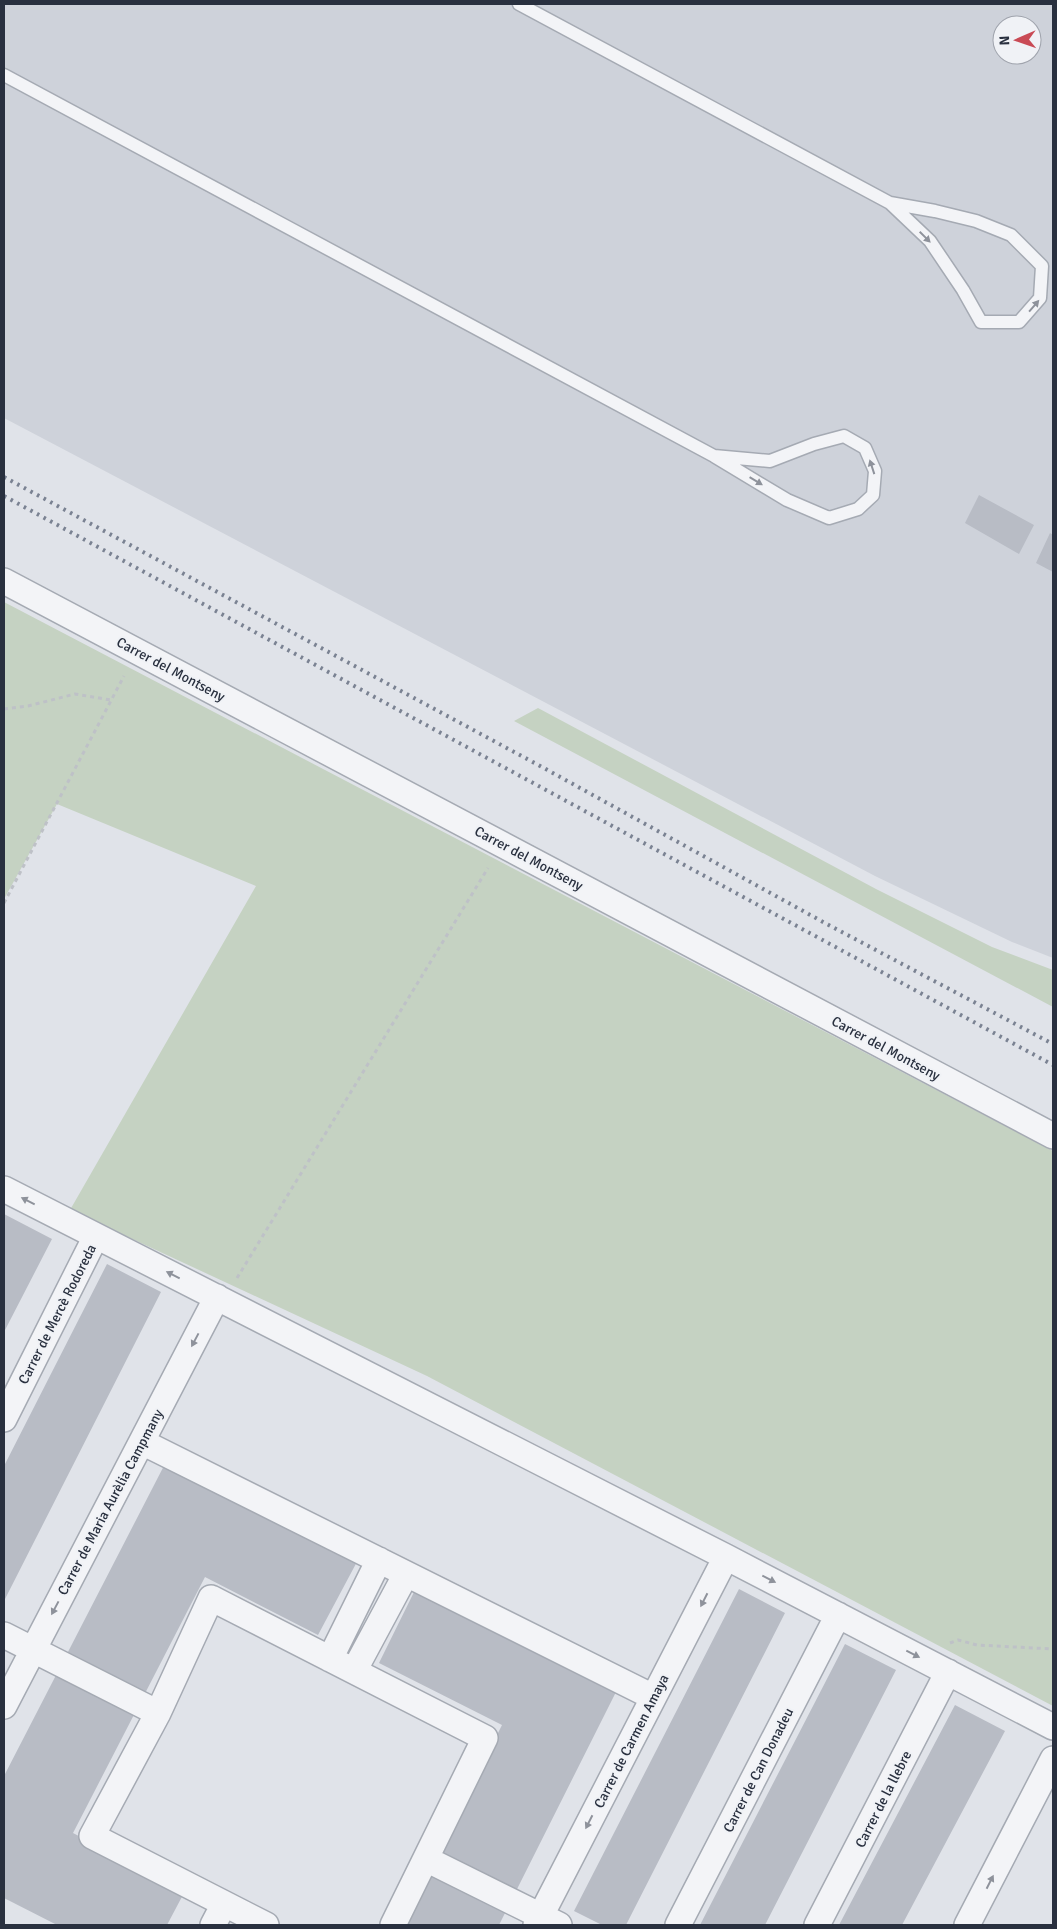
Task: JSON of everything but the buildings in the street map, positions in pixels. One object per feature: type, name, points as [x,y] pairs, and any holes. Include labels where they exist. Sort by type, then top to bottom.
[{"type":"street","name":"Carrer del Montseny","points":[[4,581],[1053,1136]]},
{"type":"street","points":[[4,1189],[726,1557],[1053,1727]]},
{"type":"street","name":"Carrer de Mercè Rodoreda","points":[[4,1419],[96,1236]]},
{"type":"street","name":"Carrer de Maria Aurèlia Campmany","points":[[4,1706],[142,1442],[220,1299]]},
{"type":"street","points":[[142,1442],[654,1697]]},
{"type":"street","name":"Carrer de Carmen Amaya","points":[[545,1922],[654,1697],[726,1557]]},
{"type":"street","points":[[330,1659],[379,1560]]},
{"type":"street","points":[[354,1671],[406,1574]]},
{"type":"street","points":[[266,1925],[92,1836],[158,1714],[211,1598],[486,1738],[392,1925]]},
{"type":"street","name":"Carrer de Can Donadeu","points":[[678,1925],[838,1615]]},
{"type":"street","points":[[4,1635],[158,1714]]},
{"type":"street","name":"Carrer de la llebre","points":[[817,1925],[948,1672]]},
{"type":"street","points":[[967,1925],[1053,1759]]},
{"type":"street","points":[[426,1858],[545,1922]]},
{"type":"street","points":[[213,1925],[224,1904]]},
{"type":"lane","points":[[518,4],[890,203],[930,241],[963,290],[981,322],[1019,322],[1040,298],[1042,266],[1011,235],[976,222],[936,211],[890,203]]},
{"type":"lane","points":[[4,75],[714,456],[787,500],[829,518],[858,509],[873,495],[875,471],[865,448],[844,436],[814,444],[770,461],[714,456]]},
{"type":"path","points":[[4,903],[136,651]]},
{"type":"path","points":[[4,709],[28,706],[75,694],[111,700]]},
{"type":"path","points":[[220,1299],[502,844]]},
{"type":"path","points":[[917,1656],[958,1640],[977,1645],[1053,1649]]},
{"type":"shaded area","points":[[4,4],[1053,4],[1053,958],[1012,942],[875,876],[4,418]]},
{"type":"green space","points":[[4,602],[1053,1151],[1053,1706],[427,1376],[70,1210],[256,886],[57,804],[4,899]]},
{"type":"green space","points":[[538,708],[876,889],[992,947],[1053,970],[1053,1007],[514,721]]},
{"type":"railway","points":[[4,477],[542,767],[823,922],[1053,1044]]},
{"type":"railway","points":[[4,496],[1053,1065]]}]
